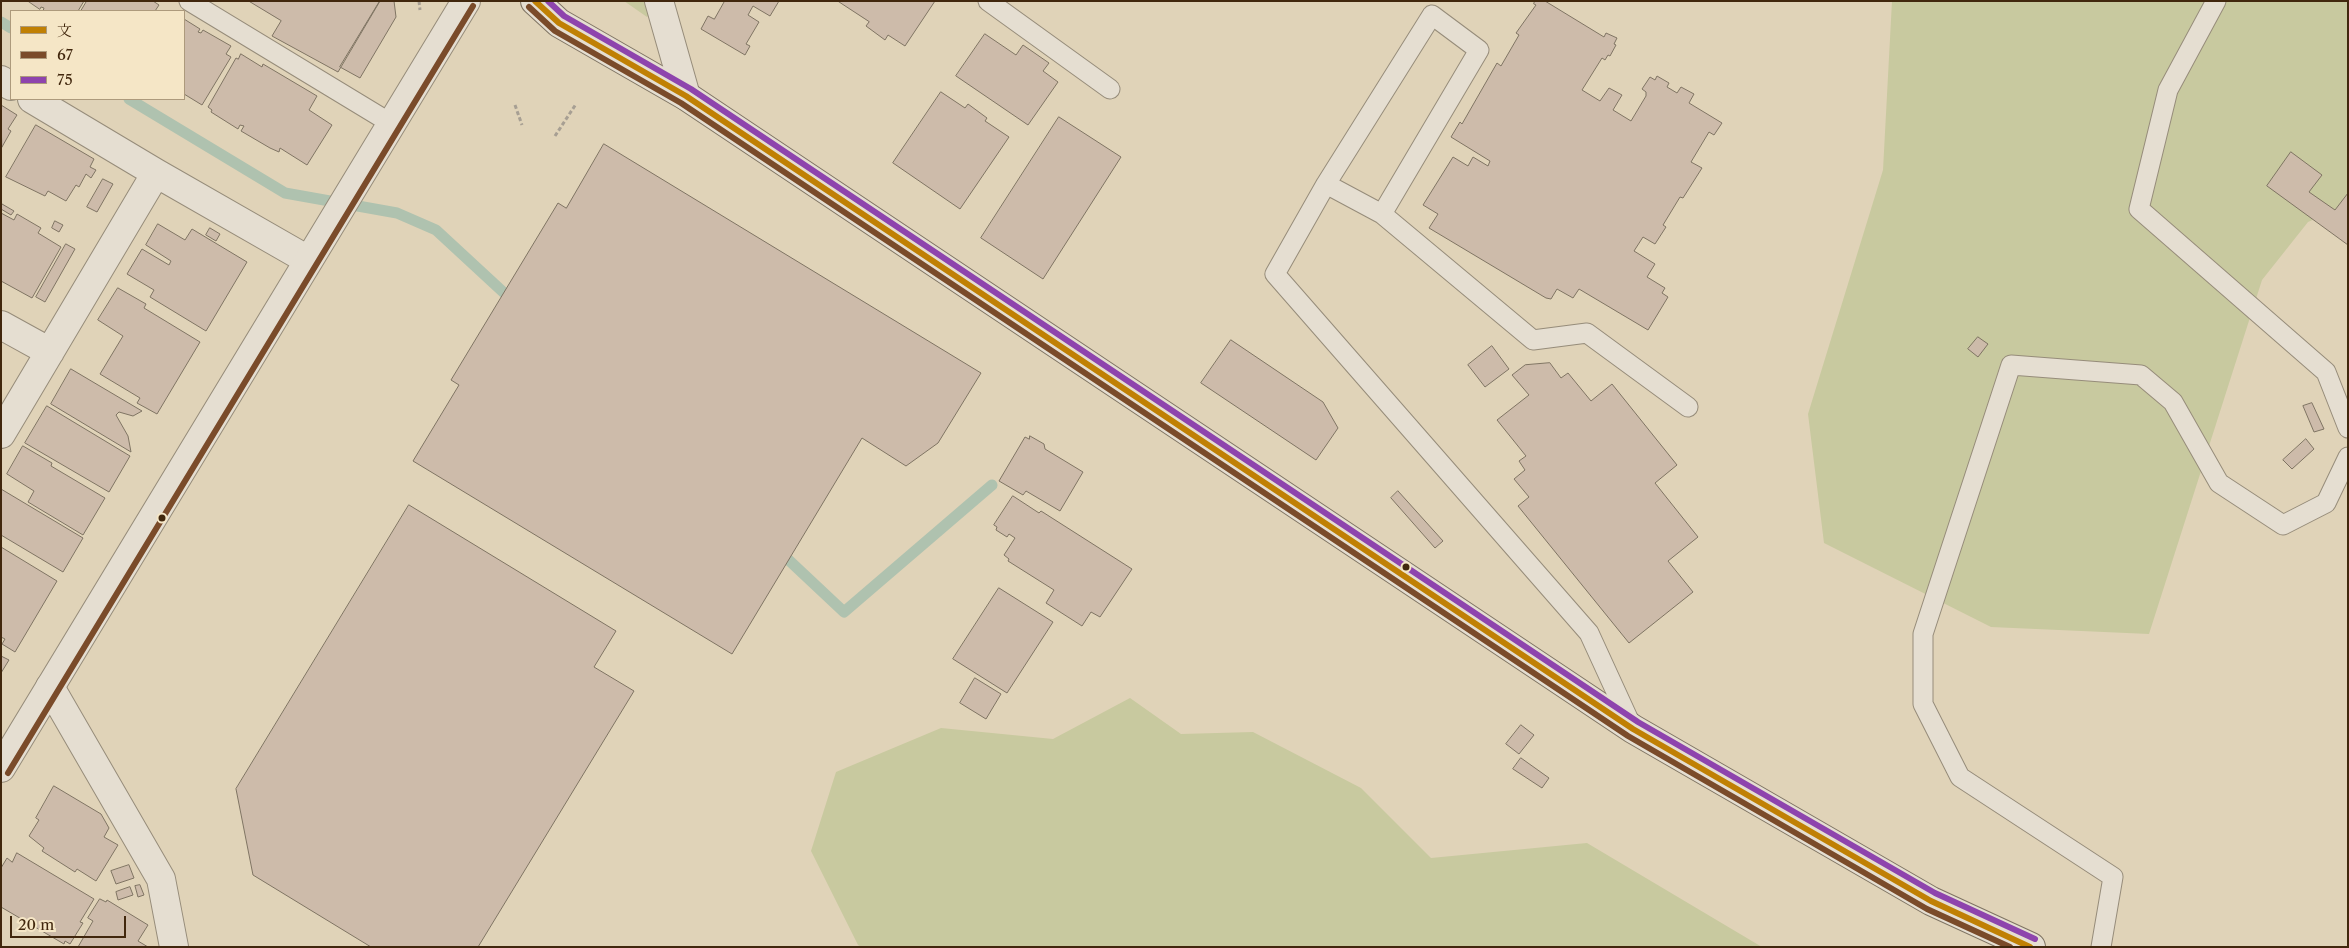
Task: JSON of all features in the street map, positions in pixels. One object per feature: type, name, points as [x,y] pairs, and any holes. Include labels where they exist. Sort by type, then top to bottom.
[{"type":"street","points":[[1,768],[466,1]]},
{"type":"street","points":[[535,1],[559,23],[686,96],[1633,729],[1931,901],[2031,947]]},
{"type":"street","points":[[659,1],[686,96]]},
{"type":"street","points":[[34,100],[308,260]]},
{"type":"street","points":[[1,434],[156,173]]},
{"type":"street","points":[[1,325],[50,352]]},
{"type":"street","points":[[50,687],[161,879],[174,947]]},
{"type":"lane","points":[[189,1],[392,124]]},
{"type":"lane","points":[[988,1],[1110,89]]},
{"type":"lane","points":[[2216,1],[2168,90],[2139,209],[2326,372],[2348,428]]},
{"type":"lane","points":[[1382,214],[1479,50],[1432,15],[1326,184],[1275,274],[1589,633],[1633,729]]},
{"type":"lane","points":[[1326,184],[1382,214],[1532,340],[1587,332],[1688,407]]},
{"type":"lane","points":[[2101,947],[2113,877],[1960,777],[1923,704],[1923,634],[2011,365],[2141,375],[2173,402],[2219,484],[2283,525],[2326,503],[2348,457]]},
{"type":"path","points":[[555,136],[576,104]]},
{"type":"path","points":[[515,105],[522,125]]},
{"type":"green space","points":[[624,1],[649,1],[651,13],[647,17]]},
{"type":"green space","points":[[1892,1],[2348,1],[2348,204],[2308,222],[2262,280],[2149,634],[1991,627],[1824,543],[1808,414],[1883,170]]},
{"type":"green space","points":[[1130,698],[1181,734],[1253,732],[1361,788],[1431,858],[1587,843],[1762,947],[861,947],[858,945],[811,851],[836,772],[941,728],[1053,739]]},
{"type":"building","points":[[28,1],[84,1],[79,10],[43,10],[44,8],[41,7],[40,9]]},
{"type":"building","points":[[87,1],[153,1],[159,5],[156,10],[82,10]]},
{"type":"building","points":[[249,1],[380,1],[338,72],[272,36],[281,21]]},
{"type":"building","points":[[380,1],[394,1],[396,17],[360,78],[340,67]]},
{"type":"building","points":[[725,1],[779,1],[770,16],[753,6],[748,15],[759,22],[746,44],[750,46],[745,55],[701,29],[708,16],[714,19]]},
{"type":"building","points":[[838,1],[935,1],[905,46],[888,35],[885,40],[866,26],[869,22]]},
{"type":"building","points":[[1535,1],[1545,1],[1604,37],[1606,33],[1617,38],[1614,44],[1616,45],[1610,56],[1608,55],[1605,60],[1602,58],[1582,90],[1600,101],[1609,88],[1622,95],[1613,110],[1631,121],[1646,96],[1646,92],[1642,89],[1650,77],[1655,80],[1657,76],[1669,83],[1667,87],[1677,93],[1681,87],[1694,94],[1689,103],[1722,123],[1714,135],[1709,132],[1691,162],[1702,168],[1683,198],[1680,197],[1663,225],[1666,227],[1655,244],[1643,237],[1634,251],[1655,264],[1647,277],[1665,288],[1662,293],[1668,297],[1648,330],[1579,289],[1573,298],[1557,289],[1551,299],[1546,298],[1429,228],[1438,214],[1423,205],[1453,157],[1468,166],[1473,157],[1488,166],[1490,161],[1451,137],[1460,122],[1462,124],[1497,63],[1501,66],[1519,35],[1516,33],[1536,5],[1534,4]]},
{"type":"building","points":[[185,20],[200,29],[198,32],[201,33],[203,30],[231,46],[226,54],[231,57],[202,105],[185,95]]},
{"type":"building","points":[[985,34],[1016,55],[1023,45],[1049,63],[1043,71],[1058,82],[1028,125],[956,76]]},
{"type":"building","points":[[241,54],[262,67],[263,64],[317,96],[309,110],[332,125],[307,165],[280,148],[279,152],[270,148],[241,131],[244,126],[240,125],[238,129],[211,112],[212,110],[208,107],[236,58],[238,59]]},
{"type":"building","points":[[941,92],[965,108],[968,104],[987,118],[985,121],[1009,137],[960,209],[893,163]]},
{"type":"building","points":[[1,105],[17,115],[8,129],[11,131],[2,147]]},
{"type":"building","points":[[1059,117],[1121,157],[1043,279],[981,238]]},
{"type":"building","points":[[36,125],[94,159],[90,167],[96,170],[91,178],[86,174],[79,187],[76,185],[66,201],[48,191],[45,196],[6,177]]},
{"type":"building","points":[[604,144],[981,373],[938,443],[906,466],[862,438],[732,654],[413,461],[459,385],[451,380],[558,203],[566,208]]},
{"type":"building","points":[[2291,152],[2322,175],[2309,192],[2335,210],[2348,193],[2348,245],[2267,186]]},
{"type":"building","points":[[103,179],[113,184],[97,212],[87,207]]},
{"type":"building","points":[[2,204],[14,211],[11,215],[1,209]]},
{"type":"building","points":[[1,213],[14,220],[17,214],[41,228],[38,233],[61,247],[32,298],[1,281]]},
{"type":"building","points":[[55,221],[63,225],[59,232],[52,228]]},
{"type":"building","points":[[158,224],[185,240],[192,229],[247,262],[206,331],[150,297],[154,290],[127,274],[142,249],[169,265],[171,261],[146,245]]},
{"type":"building","points":[[210,228],[220,234],[216,241],[206,235]]},
{"type":"building","points":[[66,244],[75,249],[45,302],[36,297]]},
{"type":"building","points":[[118,288],[146,304],[144,308],[200,342],[157,414],[137,403],[140,398],[100,374],[123,336],[98,320]]},
{"type":"building","points":[[1978,337],[1988,344],[1978,357],[1968,349]]},
{"type":"building","points":[[1231,340],[1323,402],[1338,428],[1316,460],[1201,383]]},
{"type":"building","points":[[1492,346],[1509,369],[1485,387],[1468,365]]},
{"type":"building","points":[[1550,363],[1561,378],[1568,373],[1591,401],[1612,384],[1677,465],[1655,483],[1698,537],[1668,561],[1693,592],[1629,643],[1518,506],[1529,497],[1514,479],[1525,470],[1519,461],[1526,456],[1497,420],[1529,395],[1512,375],[1525,365]]},
{"type":"building","points":[[71,369],[142,411],[133,416],[119,412],[116,415],[128,436],[131,452],[51,404]]},
{"type":"building","points":[[2312,403],[2324,429],[2314,432],[2303,406]]},
{"type":"building","points":[[47,406],[130,456],[109,492],[25,443]]},
{"type":"building","points":[[1030,436],[1044,444],[1045,449],[1083,472],[1060,511],[1026,491],[1023,495],[999,481],[1025,437],[1029,439]]},
{"type":"building","points":[[2306,439],[2314,449],[2292,469],[2283,460]]},
{"type":"building","points":[[23,446],[52,463],[51,466],[105,498],[83,535],[28,502],[34,491],[7,474]]},
{"type":"building","points":[[1,489],[83,538],[63,572],[1,535]]},
{"type":"building","points":[[1398,491],[1443,541],[1435,548],[1391,498]]},
{"type":"building","points":[[1013,496],[1039,513],[1041,511],[1132,569],[1100,617],[1091,612],[1082,626],[1046,603],[1054,590],[1008,561],[1009,559],[1004,555],[1015,538],[1009,534],[1007,537],[996,530],[997,527],[994,525]]},
{"type":"building","points":[[409,505],[616,631],[594,667],[634,691],[478,947],[371,947],[253,875],[236,789]]},
{"type":"building","points":[[1,547],[57,581],[15,652],[2,644],[5,639],[1,637]]},
{"type":"building","points":[[999,588],[1053,622],[1007,693],[953,659]]},
{"type":"building","points":[[1,656],[9,660],[1,673]]},
{"type":"building","points":[[975,678],[1001,694],[986,719],[960,703]]},
{"type":"building","points":[[1521,725],[1534,735],[1519,754],[1506,744]]},
{"type":"building","points":[[1521,758],[1549,778],[1542,788],[1513,769]]},
{"type":"building","points":[[54,786],[101,814],[109,828],[104,837],[118,845],[96,881],[77,869],[75,872],[42,851],[44,848],[29,836],[39,820],[36,818]]},
{"type":"building","points":[[17,853],[94,899],[80,922],[83,923],[70,944],[65,941],[64,944],[1,907],[1,868],[7,858],[12,862]]},
{"type":"building","points":[[129,865],[134,878],[116,884],[111,871]]},
{"type":"building","points":[[140,885],[144,895],[138,897],[135,886]]},
{"type":"building","points":[[130,887],[133,895],[118,900],[116,892]]},
{"type":"building","points":[[100,899],[106,902],[107,900],[148,925],[138,941],[148,947],[78,947],[93,921],[88,918]]},
{"type":"waterway","points":[[1,22],[10,27]]},
{"type":"waterway","points":[[131,100],[285,193],[397,213],[436,230],[515,303]]},
{"type":"waterway","points":[[778,550],[844,612],[992,485]]},
{"type":"transit line","name":"文","points":[[535,1],[559,23],[686,96],[1633,729],[1931,901],[2030,947]]},
{"type":"transit line","name":"75","points":[[548,1],[564,16],[691,89],[1638,722],[1935,893],[2035,939]]},
{"type":"transit line","name":"67","points":[[8,773],[473,6]]},
{"type":"transit line","name":"67","points":[[529,7],[555,31],[681,103],[1628,736],[1927,909],[2010,947]]}]
